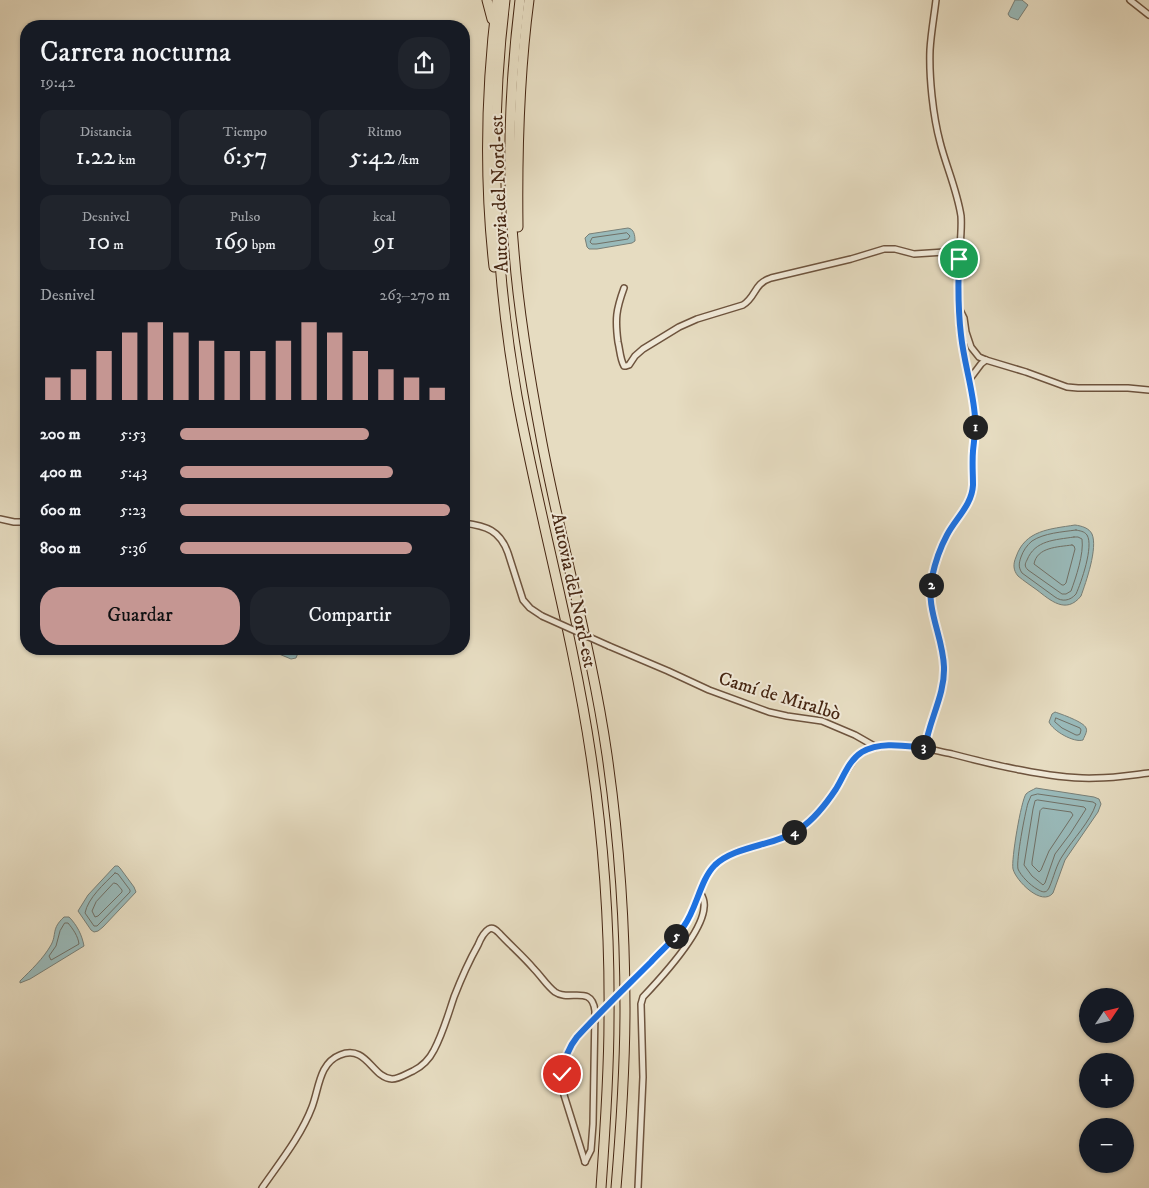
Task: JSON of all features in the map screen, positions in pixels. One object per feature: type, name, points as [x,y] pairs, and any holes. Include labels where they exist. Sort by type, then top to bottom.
[{"type":"highway","points":[[487,0],[493,29]]},
{"type":"highway","points":[[497,0],[488,92],[487,131],[492,250],[513,396],[529,476],[538,495]]},
{"type":"highway","name":"Autovia del Nord-est","points":[[505,0],[498,70],[495,184],[504,311],[526,438],[582,702],[602,842],[608,930],[609,1019],[607,1094],[601,1188]]},
{"type":"highway","name":"Autovia del Nord-est","points":[[527,0],[519,124],[520,282],[518,290],[525,345],[542,444],[597,698],[607,754],[615,825],[622,911],[625,1008],[622,1099],[616,1188]]},
{"type":"street","points":[[925,748],[941,693],[944,668],[941,645],[931,605],[932,579],[944,541],[966,507],[973,488],[972,459],[975,421],[961,334],[959,308],[961,216],[939,140],[932,91],[930,50],[936,0]]},
{"type":"street","points":[[1130,0],[1149,15]]},
{"type":"street","points":[[624,288],[618,306],[616,322],[621,359],[624,366],[626,366],[642,349],[679,327],[697,319],[743,306],[749,301],[759,284],[767,279],[884,249],[896,249],[911,254],[960,252]]},
{"type":"street","points":[[959,308],[964,318],[971,347],[980,357],[986,360],[1067,387],[1149,390]]},
{"type":"street","points":[[968,380],[986,360]]},
{"type":"street","points":[[0,520],[20,522]]},
{"type":"street","name":"Camí de Miralbò","points":[[470,525],[490,530],[500,537],[506,546],[522,600],[542,616],[709,690],[769,712],[822,721],[855,735],[876,747]]},
{"type":"street","points":[[262,1188],[306,1120],[312,1108],[322,1074],[326,1066],[333,1059],[344,1054],[356,1054],[382,1075],[390,1079],[398,1078],[428,1060],[440,1037],[475,950],[490,929],[494,929],[556,992],[563,995],[583,995],[594,1004],[596,1011],[593,1124],[591,1150],[586,1162],[564,1095],[562,1074],[573,1042],[590,1024],[644,969],[670,943],[685,925],[692,914],[709,872],[720,861],[784,837],[802,827],[832,794],[854,758],[865,751],[876,747],[894,745],[925,748],[1022,770],[1056,775],[1097,778],[1149,773]]},
{"type":"street","points":[[638,1188],[643,1076],[641,1004],[644,997],[677,958],[697,928],[704,909],[704,900],[700,892]]},
{"type":"water","points":[[1015,0],[1022,0],[1028,5],[1018,20],[1010,17],[1008,14]]},
{"type":"water","points":[[628,228],[633,231],[635,241],[632,243],[597,249],[589,249],[587,247],[585,238],[589,234]]},
{"type":"water","points":[[1075,525],[1089,530],[1092,534],[1094,548],[1081,596],[1070,604],[1058,604],[1018,576],[1014,569],[1015,560],[1020,548],[1032,536],[1040,532]]},
{"type":"water","points":[[281,655],[297,655],[296,658],[291,659]]},
{"type":"water","points":[[1055,712],[1081,723],[1086,728],[1087,731],[1083,740],[1074,740],[1064,736],[1051,725],[1049,722],[1052,714]]},
{"type":"water","points":[[1036,788],[1094,797],[1099,799],[1101,804],[1098,812],[1065,860],[1053,893],[1043,897],[1036,895],[1024,886],[1013,869],[1015,843],[1024,799],[1028,792]]},
{"type":"water","points":[[115,866],[120,868],[136,892],[103,927],[94,932],[78,911],[88,895]]},
{"type":"water","points":[[64,917],[69,917],[74,923],[84,946],[30,979],[20,983],[48,950],[53,941],[57,925]]},
{"type":"route","points":[[562,1074],[564,1063],[573,1042],[670,943],[685,925],[692,914],[707,876],[720,861],[784,837],[802,827],[832,794],[852,761],[865,751],[876,747],[894,745],[925,748],[941,693],[944,668],[941,645],[931,605],[930,594],[934,567],[952,526],[966,507],[973,485],[972,459],[975,421],[960,326],[959,259]]}]
